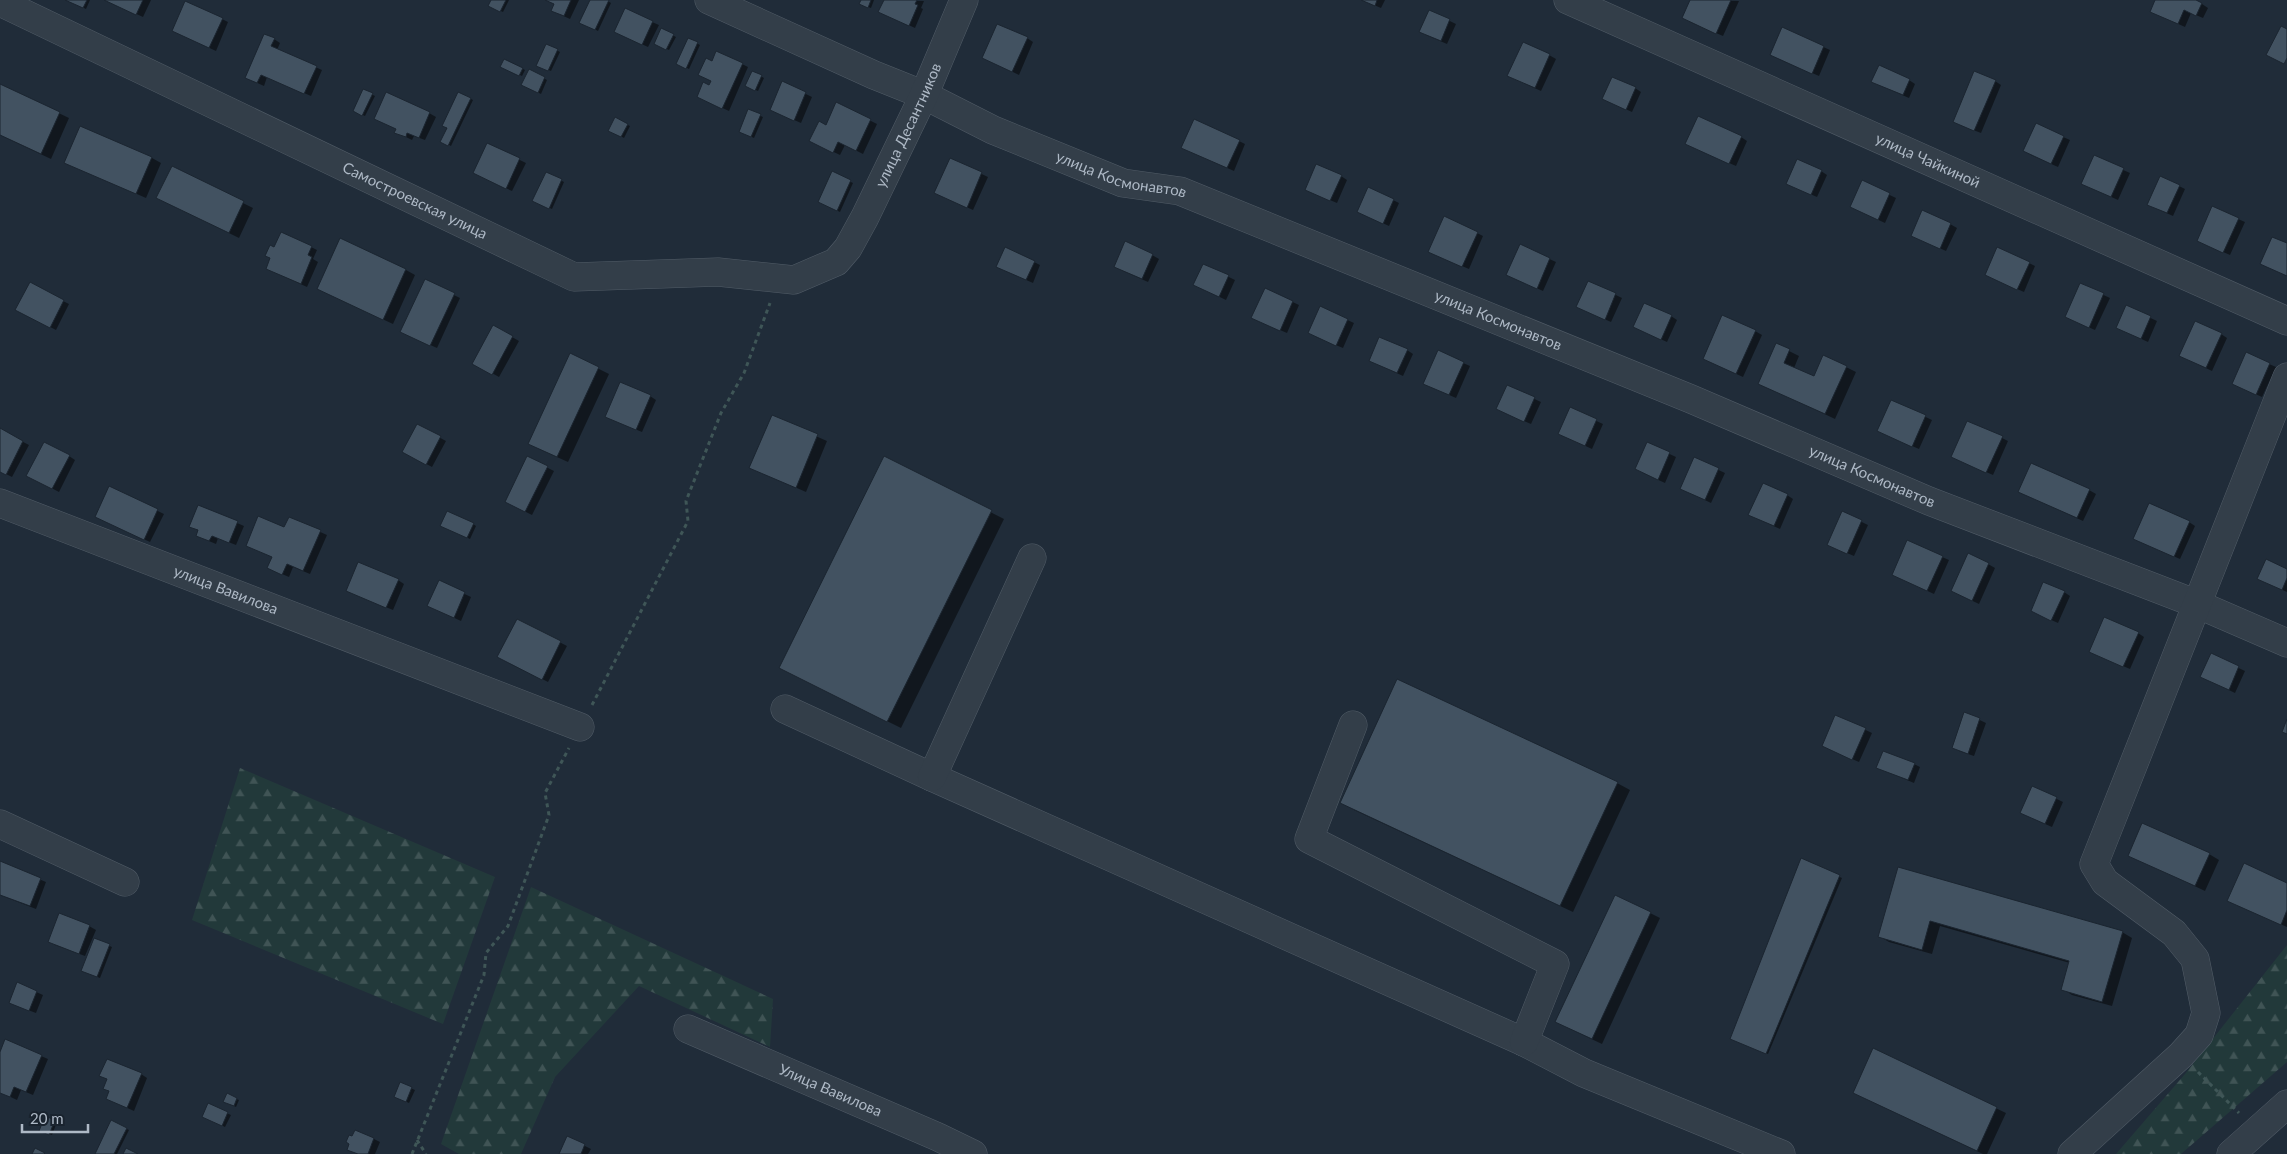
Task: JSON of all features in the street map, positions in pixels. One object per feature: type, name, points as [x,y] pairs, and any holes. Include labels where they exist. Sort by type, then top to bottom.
[{"type":"street","name":"улица Космонавтов","points":[[709,0],[924,96],[993,130],[1123,183],[1180,191],[1691,399],[1929,502],[2196,604],[2287,643]]},
{"type":"street","name":"улица Десантников","points":[[848,248],[924,96],[964,0]]},
{"type":"street","name":"улица Чайкиной","points":[[1568,0],[2287,321]]},
{"type":"street","name":"Самостроевская улица","points":[[0,2],[574,277],[718,272],[794,280],[836,262],[848,248]]},
{"type":"street","points":[[2072,1154],[2181,1055],[2199,1036],[2206,1013],[2195,959],[2174,933],[2105,882],[2094,864],[2287,377]]},
{"type":"street","name":"улица Вавилова","points":[[0,503],[580,727]]},
{"type":"street","points":[[932,777],[1032,558]]},
{"type":"street","points":[[785,709],[932,777],[1524,1042],[1584,1073],[1781,1154]]},
{"type":"street","points":[[1353,724],[1308,839],[1555,964],[1524,1042]]},
{"type":"street","points":[[0,824],[125,882]]},
{"type":"street","name":"Улица Вавилова","points":[[688,1029],[938,1137],[972,1154]]},
{"type":"street","points":[[2232,1154],[2287,1104]]},
{"type":"path","points":[[2181,1055],[2257,1131]]},
{"type":"path","points":[[417,1140],[426,1154]]},
{"type":"green space","points":[[240,768],[495,877],[443,1024],[192,920]]},
{"type":"green space","points":[[531,887],[773,999],[770,1047],[639,986],[555,1077],[521,1154],[459,1154],[441,1144]]},
{"type":"green space","points":[[2287,945],[2287,1062],[2181,1154],[2116,1154],[2185,1074]]},
{"type":"building","points":[[65,0],[87,0],[83,8]]},
{"type":"building","points":[[104,0],[143,0],[136,15]]},
{"type":"building","points":[[491,0],[506,0],[500,12],[488,6]]},
{"type":"building","points":[[545,0],[571,0],[564,16],[551,11],[554,4]]},
{"type":"building","points":[[590,0],[609,0],[595,30],[579,23]]},
{"type":"building","points":[[861,0],[871,0],[868,8],[859,4]]},
{"type":"building","points":[[884,0],[917,0],[915,4],[918,5],[909,26],[878,12]]},
{"type":"building","points":[[1361,0],[1377,0],[1375,6]]},
{"type":"building","points":[[1690,0],[1731,0],[1716,34],[1682,18]]},
{"type":"building","points":[[2155,0],[2196,0],[2202,3],[2196,16],[2184,10],[2178,24],[2150,12]]},
{"type":"building","points":[[185,1],[223,18],[209,48],[172,31]]},
{"type":"building","points":[[625,8],[653,21],[642,45],[614,32]]},
{"type":"building","points":[[1429,10],[1450,19],[1441,41],[1419,32]]},
{"type":"building","points":[[997,24],[1028,37],[1012,72],[982,58]]},
{"type":"building","points":[[2281,26],[2287,29],[2287,58],[2284,64],[2266,55]]},
{"type":"building","points":[[1782,27],[1824,46],[1812,74],[1770,55]]},
{"type":"building","points":[[661,28],[674,34],[666,50],[654,44]]},
{"type":"building","points":[[264,34],[275,38],[271,46],[317,66],[304,94],[261,75],[257,83],[245,78]]},
{"type":"building","points":[[688,38],[698,42],[686,69],[676,64]]},
{"type":"building","points":[[1523,42],[1550,54],[1535,88],[1507,76]]},
{"type":"building","points":[[546,44],[558,49],[548,71],[536,66]]},
{"type":"building","points":[[716,51],[743,63],[722,109],[697,97],[703,82],[709,85],[711,81],[698,75],[706,58],[712,61]]},
{"type":"building","points":[[504,59],[523,68],[519,76],[500,67]]},
{"type":"building","points":[[1879,65],[1910,79],[1903,95],[1871,82]]},
{"type":"building","points":[[529,69],[545,77],[538,93],[521,85]]},
{"type":"building","points":[[752,71],[762,75],[755,91],[745,86]]},
{"type":"building","points":[[1974,71],[1996,80],[1974,131],[1953,122]]},
{"type":"building","points":[[1612,77],[1636,87],[1626,110],[1602,99]]},
{"type":"building","points":[[782,81],[806,92],[794,121],[770,110]]},
{"type":"building","points":[[0,84],[60,112],[41,154],[0,135]]},
{"type":"building","points":[[363,89],[373,93],[362,116],[353,111]]},
{"type":"building","points":[[386,92],[430,112],[419,138],[407,133],[406,137],[394,133],[396,129],[374,119]]},
{"type":"building","points":[[458,92],[471,98],[448,146],[440,142],[447,128],[442,126]]},
{"type":"building","points":[[836,102],[871,119],[856,151],[838,142],[833,153],[809,141],[819,121],[826,125]]},
{"type":"building","points":[[748,109],[761,114],[751,137],[739,132]]},
{"type":"building","points":[[1698,116],[1742,136],[1729,164],[1685,144]]},
{"type":"building","points":[[615,117],[628,124],[621,137],[608,131]]},
{"type":"building","points":[[1194,119],[1240,140],[1227,168],[1181,148]]},
{"type":"building","points":[[2036,123],[2064,136],[2051,164],[2023,151]]},
{"type":"building","points":[[80,126],[152,157],[136,194],[64,163]]},
{"type":"building","points":[[487,143],[520,158],[506,189],[473,173]]},
{"type":"building","points":[[2094,155],[2124,168],[2111,197],[2081,184]]},
{"type":"building","points":[[950,158],[982,172],[967,208],[934,193]]},
{"type":"building","points":[[1797,159],[1822,170],[1811,195],[1786,184]]},
{"type":"building","points":[[1316,164],[1342,175],[1330,201],[1305,190]]},
{"type":"building","points":[[172,166],[244,201],[229,233],[156,198]]},
{"type":"building","points":[[832,171],[851,180],[837,211],[818,202]]},
{"type":"building","points":[[546,172],[562,179],[549,209],[532,201]]},
{"type":"building","points":[[2160,176],[2180,185],[2167,213],[2147,205]]},
{"type":"building","points":[[1862,180],[1890,193],[1878,220],[1850,207]]},
{"type":"building","points":[[1368,187],[1394,199],[1383,224],[1357,212]]},
{"type":"building","points":[[2212,206],[2239,218],[2223,253],[2197,241]]},
{"type":"building","points":[[1922,210],[1951,223],[1940,249],[1911,236]]},
{"type":"building","points":[[1444,216],[1478,232],[1462,267],[1428,252]]},
{"type":"building","points":[[281,232],[312,246],[308,255],[312,257],[301,284],[266,269],[270,258],[265,256],[270,245],[274,247]]},
{"type":"building","points":[[2272,237],[2287,243],[2287,276],[2260,264]]},
{"type":"building","points":[[340,238],[406,269],[383,320],[317,289]]},
{"type":"building","points":[[1125,241],[1153,254],[1142,279],[1114,267]]},
{"type":"building","points":[[1520,244],[1550,258],[1537,289],[1506,275]]},
{"type":"building","points":[[1005,247],[1035,261],[1026,280],[996,267]]},
{"type":"building","points":[[1997,247],[2030,262],[2017,290],[1985,275]]},
{"type":"building","points":[[1203,264],[1229,275],[1219,297],[1193,285]]},
{"type":"building","points":[[425,279],[455,293],[430,346],[400,332]]},
{"type":"building","points":[[1588,281],[1616,293],[1605,320],[1576,307]]},
{"type":"building","points":[[30,282],[64,300],[50,328],[15,310]]},
{"type":"building","points":[[2080,283],[2104,293],[2089,328],[2065,317]]},
{"type":"building","points":[[1265,288],[1293,301],[1280,331],[1251,318]]},
{"type":"building","points":[[1644,303],[1672,315],[1661,340],[1633,327]]},
{"type":"building","points":[[2126,305],[2151,316],[2141,339],[2116,328]]},
{"type":"building","points":[[1320,306],[1348,319],[1336,346],[1308,333]]},
{"type":"building","points":[[1722,315],[1756,330],[1736,374],[1703,359]]},
{"type":"building","points":[[2195,321],[2222,333],[2206,368],[2179,356]]},
{"type":"building","points":[[493,325],[513,336],[492,375],[472,364]]},
{"type":"building","points":[[1379,337],[1408,349],[1397,373],[1369,361]]},
{"type":"building","points":[[1776,343],[1790,349],[1784,363],[1814,376],[1823,355],[1847,366],[1825,414],[1758,384]]},
{"type":"building","points":[[1438,350],[1464,362],[1449,395],[1423,384]]},
{"type":"building","points":[[2246,352],[2270,363],[2256,395],[2232,384]]},
{"type":"building","points":[[570,353],[599,367],[557,457],[528,444]]},
{"type":"building","points":[[620,382],[651,395],[636,430],[605,417]]},
{"type":"building","points":[[1507,385],[1535,397],[1524,422],[1496,409]]},
{"type":"building","points":[[1891,400],[1926,415],[1912,447],[1877,431]]},
{"type":"building","points":[[1570,407],[1597,419],[1585,446],[1558,434]]},
{"type":"building","points":[[772,415],[818,434],[796,488],[749,468]]},
{"type":"building","points":[[1967,421],[2003,436],[1986,473],[1951,457]]},
{"type":"building","points":[[417,424],[441,436],[426,465],[402,452]]},
{"type":"building","points":[[0,428],[23,441],[6,475],[0,472]]},
{"type":"building","points":[[44,442],[70,455],[52,489],[26,476]]},
{"type":"building","points":[[1647,442],[1670,452],[1658,480],[1635,469]]},
{"type":"building","points":[[527,456],[548,466],[525,512],[505,502]]},
{"type":"building","points":[[884,456],[992,510],[887,722],[779,668]]},
{"type":"building","points":[[1694,457],[1719,468],[1705,500],[1680,489]]},
{"type":"building","points":[[2031,463],[2090,489],[2077,518],[2018,492]]},
{"type":"building","points":[[1763,483],[1788,494],[1774,526],[1748,515]]},
{"type":"building","points":[[109,486],[158,509],[144,540],[95,517]]},
{"type":"building","points":[[2149,503],[2190,521],[2174,557],[2133,539]]},
{"type":"building","points":[[198,505],[238,521],[229,543],[212,536],[209,541],[196,536],[198,530],[189,527]]},
{"type":"building","points":[[447,511],[474,523],[467,538],[440,526]]},
{"type":"building","points":[[1842,511],[1862,520],[1847,554],[1827,545]]},
{"type":"building","points":[[258,516],[284,527],[289,517],[321,530],[303,571],[287,564],[282,575],[267,568],[272,557],[246,546]]},
{"type":"building","points":[[1907,540],[1943,556],[1927,591],[1892,575]]},
{"type":"building","points":[[1968,553],[1989,563],[1972,601],[1951,591]]},
{"type":"building","points":[[2266,559],[2287,569],[2287,578],[2282,590],[2257,579]]},
{"type":"building","points":[[358,562],[399,579],[386,608],[346,591]]},
{"type":"building","points":[[439,580],[465,592],[454,618],[427,606]]},
{"type":"building","points":[[2043,582],[2065,591],[2051,621],[2031,611]]},
{"type":"building","points":[[2104,617],[2139,632],[2123,667],[2089,652]]},
{"type":"building","points":[[517,619],[561,641],[542,680],[497,657]]},
{"type":"building","points":[[2211,653],[2239,666],[2229,690],[2200,677]]},
{"type":"building","points":[[1397,679],[1618,782],[1560,906],[1340,803]]},
{"type":"building","points":[[1964,712],[1980,718],[1968,754],[1952,748]]},
{"type":"building","points":[[1835,715],[1866,728],[1852,760],[1822,746]]},
{"type":"building","points":[[2287,719],[2287,734],[2282,732]]},
{"type":"building","points":[[1883,751],[1915,763],[1908,780],[1876,768]]},
{"type":"building","points":[[2032,786],[2057,797],[2045,824],[2020,813]]},
{"type":"building","points":[[2142,823],[2210,853],[2195,886],[2128,856]]},
{"type":"building","points":[[1801,858],[1840,875],[1766,1054],[1730,1039]]},
{"type":"building","points":[[0,861],[41,878],[30,906],[0,895]]},
{"type":"building","points":[[2244,863],[2287,883],[2287,910],[2281,925],[2227,901]]},
{"type":"building","points":[[1898,867],[2123,931],[2102,1002],[2061,990],[2069,961],[1930,921],[1922,950],[1878,937]]},
{"type":"building","points":[[1615,895],[1651,912],[1592,1039],[1555,1022]]},
{"type":"building","points":[[59,913],[90,925],[79,954],[48,942]]},
{"type":"building","points":[[94,938],[110,944],[97,977],[81,971]]},
{"type":"building","points":[[17,982],[37,991],[29,1011],[9,1003]]},
{"type":"building","points":[[5,1039],[42,1055],[26,1092],[14,1087],[10,1097],[0,1093],[0,1052]]},
{"type":"building","points":[[1873,1048],[1997,1107],[1977,1151],[1853,1093]]},
{"type":"building","points":[[107,1059],[142,1073],[127,1108],[106,1099],[109,1091],[103,1089],[107,1079],[99,1076]]},
{"type":"building","points":[[400,1082],[412,1087],[406,1102],[394,1097]]},
{"type":"building","points":[[227,1093],[237,1098],[234,1106],[223,1102]]},
{"type":"building","points":[[208,1103],[228,1112],[222,1126],[202,1117]]},
{"type":"building","points":[[45,1116],[55,1120],[49,1135],[39,1131]]},
{"type":"building","points":[[111,1120],[127,1128],[114,1154],[95,1154]]},
{"type":"building","points":[[355,1130],[374,1138],[368,1154],[358,1154],[347,1150],[349,1144],[346,1142],[349,1135],[352,1136]]},
{"type":"building","points":[[567,1136],[585,1144],[581,1154],[559,1154]]},
{"type":"building","points":[[35,1148],[45,1153],[32,1154]]},
{"type":"building","points":[[126,1148],[138,1154],[123,1154]]}]
